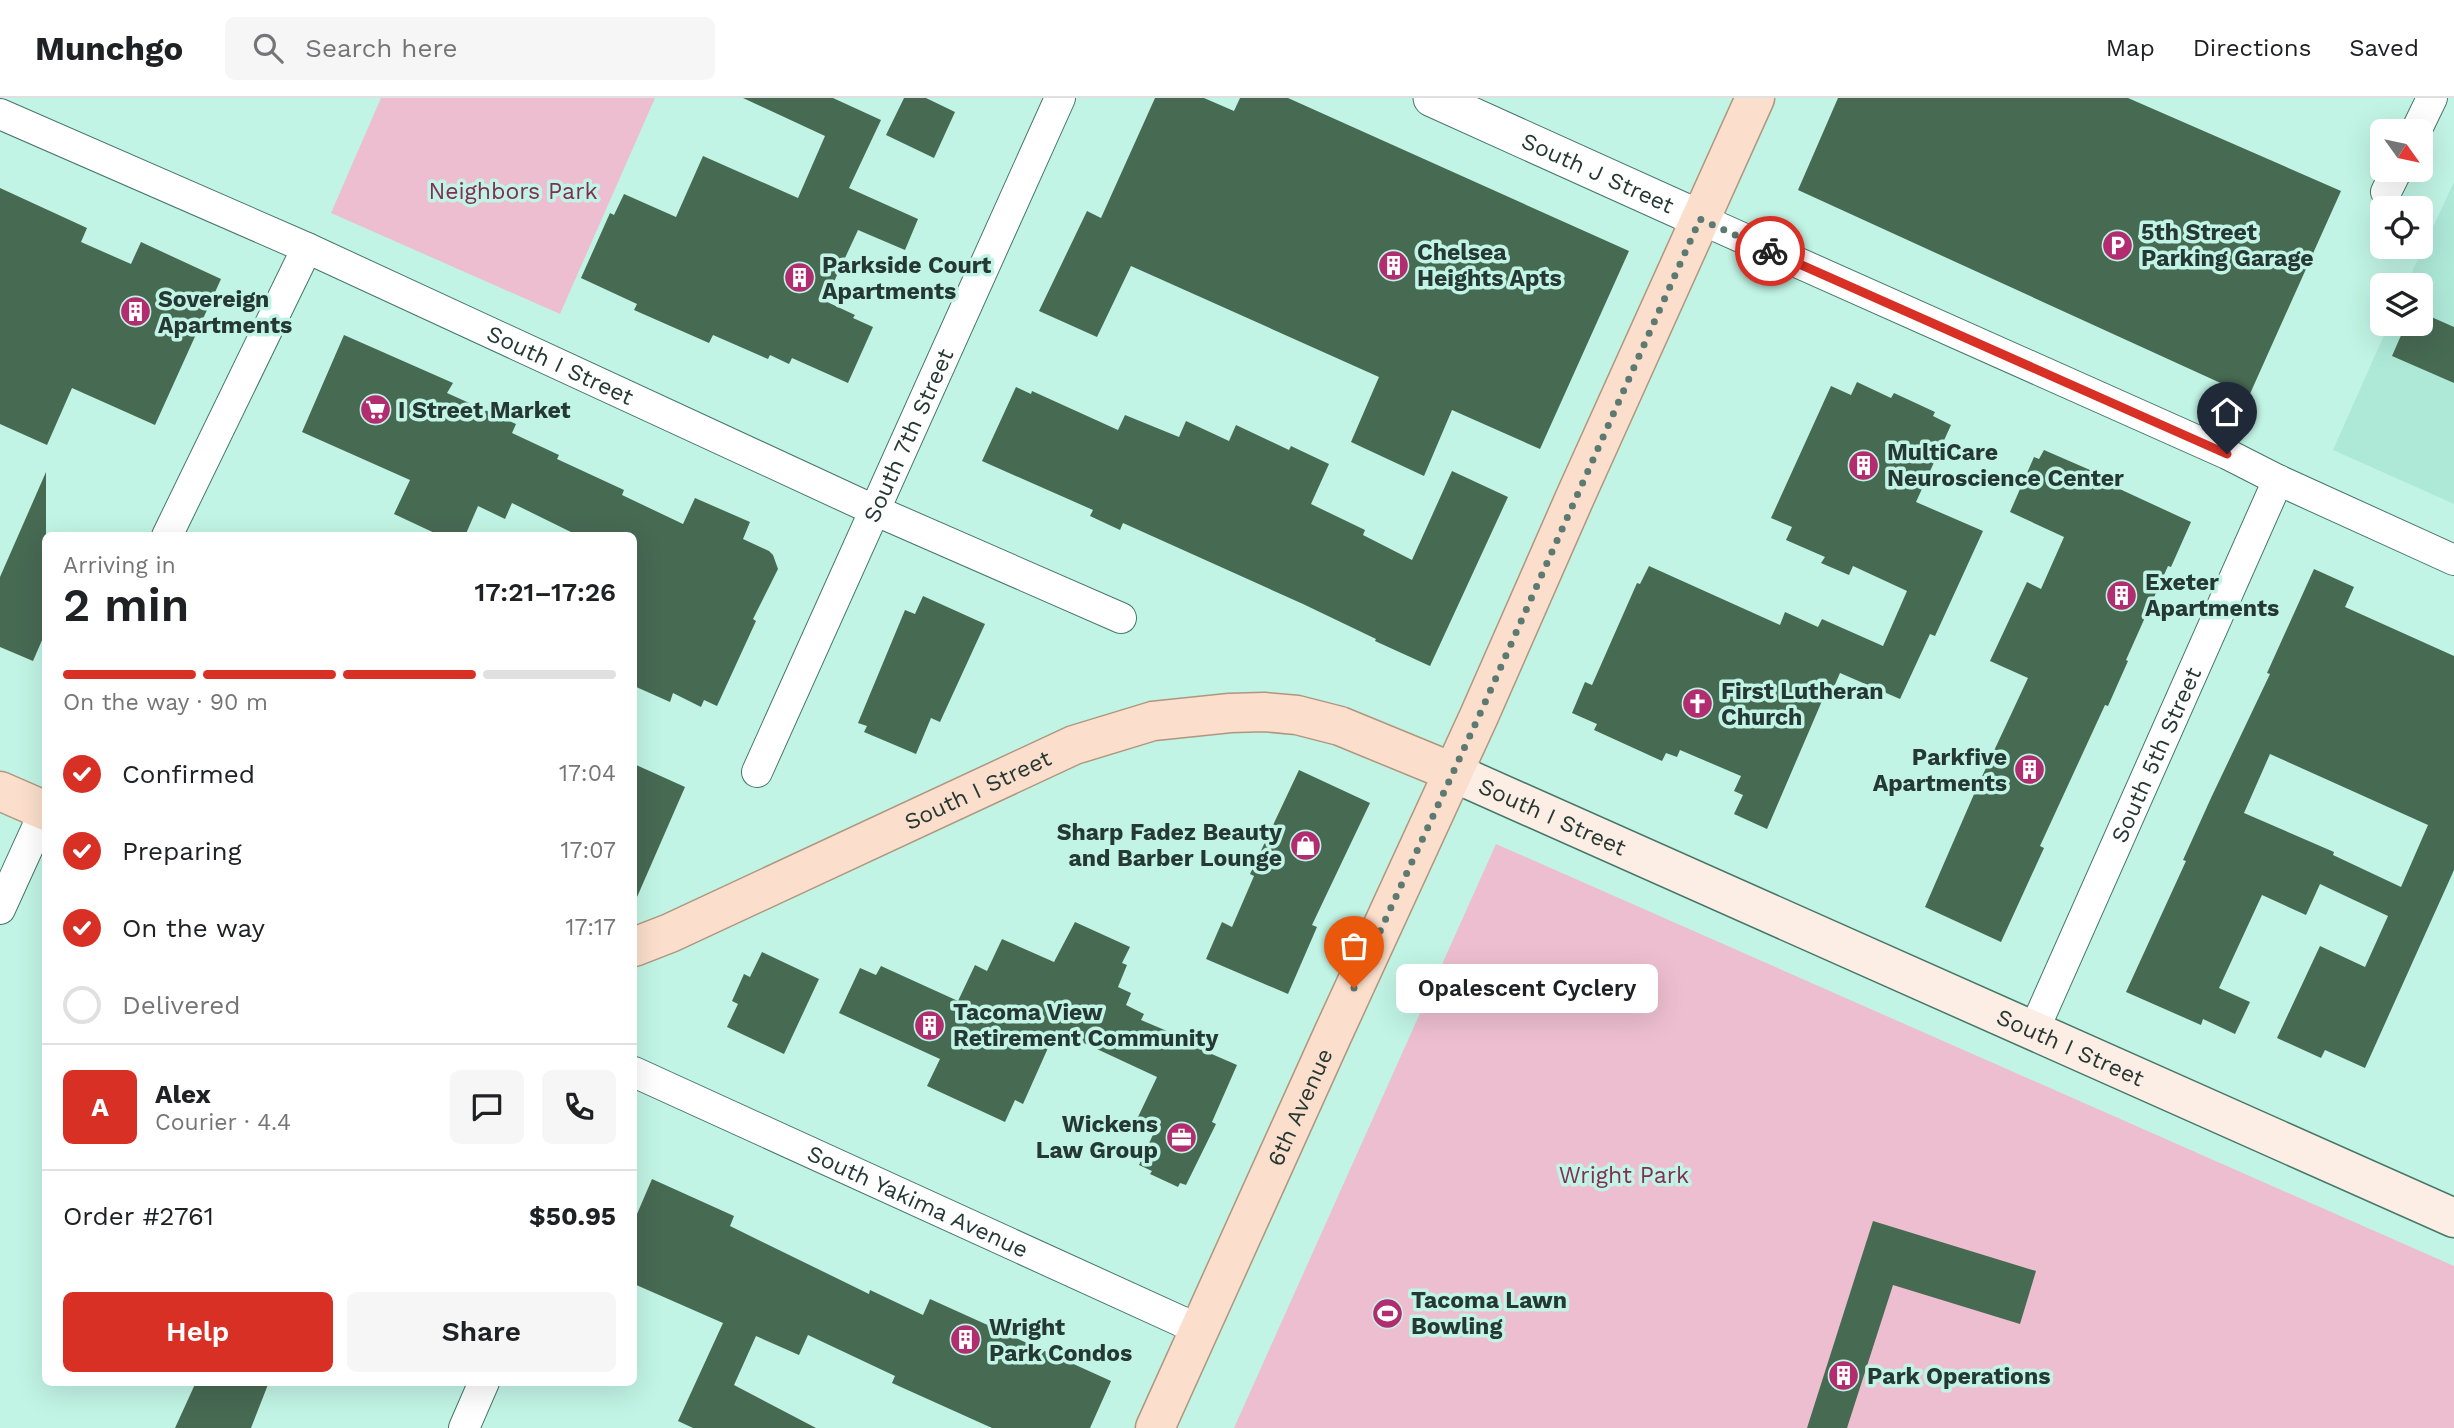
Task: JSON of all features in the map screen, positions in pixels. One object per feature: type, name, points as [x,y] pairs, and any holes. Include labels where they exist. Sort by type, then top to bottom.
[{"type":"main road","name":"6th Avenue","points":[[1156,1428],[1755,98]]},
{"type":"main road","name":"South I Street","points":[[637,946],[1074,745],[1153,721],[1230,713],[1297,715],[1340,726],[1452,772],[2454,1218]]},
{"type":"main road","points":[[0,791],[42,809]]},
{"type":"street","name":"South 7th Street","points":[[757,772],[1060,98]]},
{"type":"street","name":"South J Street","points":[[1432,98],[2227,454],[2454,560]]},
{"type":"street","points":[[2422,119],[2432,98]]},
{"type":"street","name":"South I Street","points":[[0,114],[307,248],[874,510],[1121,618]]},
{"type":"street","points":[[169,532],[307,248]]},
{"type":"street","name":"South 5th Street","points":[[2034,1030],[2278,480]]},
{"type":"street","points":[[0,909],[42,817]]},
{"type":"street","name":"South Yakima Avenue","points":[[637,1073],[1200,1330]]},
{"type":"street","points":[[464,1428],[482,1386]]},
{"type":"shaded area","points":[[2454,182],[2454,504],[2333,450],[2384,336],[2433,336],[2433,273],[2412,273],[2418,259],[2433,259],[2433,227]]},
{"type":"green space","name":"Neighbors Park","points":[[381,98],[655,98],[560,314],[331,213]]},
{"type":"green space","name":"Wright Park","points":[[1496,844],[2454,1266],[2454,1428],[1234,1428]]},
{"type":"building","points":[[743,98],[833,98],[881,120],[849,188],[918,219],[905,250],[858,230],[825,301],[873,327],[848,383],[792,358],[789,364],[770,355],[768,359],[713,335],[709,343],[634,310],[637,304],[581,278],[610,213],[614,215],[624,194],[676,217],[703,156],[798,198],[825,136]]},
{"type":"building","points":[[904,98],[926,98],[955,112],[934,158],[886,135]]},
{"type":"building","name":"Chelsea Heights Apts","points":[[1155,98],[1204,98],[1234,111],[1240,98],[1288,98],[1629,251],[1540,449],[1452,410],[1424,476],[1351,442],[1379,377],[1131,266],[1097,337],[1039,311],[1087,211],[1101,218]]},
{"type":"building","name":"5th Street Parking Garage","points":[[1838,98],[2128,98],[2341,191],[2249,396],[1798,190]]},
{"type":"building","points":[[0,188],[87,228],[81,242],[131,264],[141,242],[221,279],[155,425],[72,388],[47,445],[0,424]]},
{"type":"building","points":[[2433,318],[2454,327],[2454,383],[2392,356],[2401,336],[2433,336]]},
{"type":"building","points":[[344,335],[453,383],[447,393],[516,424],[512,433],[559,455],[557,459],[624,490],[622,495],[683,524],[695,498],[750,522],[743,539],[769,551],[778,569],[753,619],[756,621],[717,706],[704,700],[701,707],[673,693],[670,702],[637,687],[637,532],[571,532],[512,503],[505,519],[478,506],[467,532],[432,532],[394,514],[410,480],[302,432]]},
{"type":"building","points":[[1857,382],[1891,398],[1894,393],[1935,412],[1933,416],[1951,425],[1916,502],[1983,531],[1935,636],[1930,634],[1900,699],[1840,673],[1830,696],[1825,694],[1767,829],[1734,814],[1743,795],[1734,791],[1741,776],[1680,750],[1677,757],[1666,753],[1662,761],[1594,730],[1597,724],[1572,713],[1585,682],[1592,685],[1637,583],[1640,584],[1649,566],[1780,625],[1785,612],[1818,627],[1822,619],[1883,646],[1907,591],[1853,566],[1849,575],[1821,563],[1825,557],[1786,540],[1792,527],[1771,518],[1831,386],[1851,395]]},
{"type":"building","points":[[1016,387],[1031,394],[1032,391],[1118,430],[1125,415],[1179,437],[1186,421],[1229,441],[1236,425],[1289,450],[1291,446],[1329,464],[1311,504],[1365,530],[1363,535],[1412,560],[1452,471],[1508,497],[1430,666],[1303,604],[1123,523],[1120,530],[1090,516],[1093,510],[982,461]]},
{"type":"building","points":[[2044,450],[2113,480],[2111,485],[2191,522],[2171,567],[2168,566],[2108,706],[2105,705],[2040,846],[2044,848],[2001,942],[1925,907],[2028,678],[1990,661],[2027,582],[2041,589],[2064,537],[2010,512],[2034,457],[2039,459]]},
{"type":"building","points":[[46,472],[46,532],[42,532],[42,640],[33,661],[0,647],[0,577]]},
{"type":"building","points":[[2314,569],[2354,587],[2345,607],[2454,656],[2454,870],[2365,1068],[2325,1050],[2321,1058],[2277,1038],[2320,946],[2365,967],[2388,916],[2320,884],[2306,915],[2262,895],[2219,988],[2250,1002],[2235,1034],[2203,1019],[2201,1025],[2126,992],[2186,861],[2183,860],[2211,798],[2270,674],[2267,673]],"holes":[[[2270,754],[2428,825],[2401,887],[2333,855],[2334,852],[2244,813]]]},
{"type":"building","points":[[923,596],[985,624],[940,722],[931,718],[916,754],[864,732],[867,726],[858,723],[905,610],[915,614]]},
{"type":"building","points":[[637,765],[685,787],[637,897]]},
{"type":"building","points":[[1299,770],[1370,803],[1312,925],[1317,927],[1288,994],[1206,959],[1222,922],[1232,927],[1254,876],[1250,874]]},
{"type":"building","name":"Tacoma View Retirement Community","points":[[1075,922],[1130,947],[1122,963],[1127,965],[1118,987],[1131,993],[1126,1005],[1144,1014],[1141,1020],[1193,1042],[1191,1045],[1237,1065],[1212,1122],[1216,1124],[1186,1185],[1180,1183],[1178,1187],[1150,1174],[1152,1171],[1139,1165],[1157,1126],[1138,1117],[1157,1077],[1056,1030],[1023,1104],[1015,1100],[1005,1122],[927,1086],[940,1059],[839,1013],[860,968],[876,975],[881,966],[958,1001],[975,965],[987,971],[1002,939],[1054,962]]},
{"type":"building","points":[[762,952],[819,979],[784,1054],[727,1027],[738,1004],[732,1001],[744,974],[750,977]]},
{"type":"building","points":[[652,1179],[734,1216],[730,1226],[869,1294],[870,1290],[923,1315],[930,1299],[1111,1381],[1090,1428],[992,1428],[892,1383],[895,1376],[808,1335],[799,1355],[756,1336],[734,1385],[816,1428],[693,1428],[678,1421],[723,1323],[637,1285],[637,1214]]},
{"type":"building","name":"Park Operations","points":[[1873,1221],[2036,1271],[2020,1324],[1893,1285],[1847,1428],[1807,1428]]},
{"type":"building","points":[[194,1386],[267,1386],[251,1428],[175,1428]]},
{"type":"way so far","points":[[1354,988],[1479,716],[1700,219],[1770,251]]},
{"type":"place","name":"5th Street Parking Garage","points":[[2118,245]]},
{"type":"place","name":"Chelsea Heights Apts","points":[[1394,265]]},
{"type":"place","name":"Parkside Court Apartments","points":[[799,278]]},
{"type":"place","name":"Sovereign Apartments","points":[[135,312]]},
{"type":"place","name":"I Street Market","points":[[375,410]]},
{"type":"place","name":"MultiCare Neuroscience Center","points":[[1864,465]]},
{"type":"place","name":"Exeter Apartments","points":[[2122,595]]},
{"type":"place","name":"First Lutheran Church","points":[[1698,704]]},
{"type":"place","name":"Parkfive Apartments","points":[[2030,770]]},
{"type":"place","name":"Sharp Fadez Beauty and Barber Lounge","points":[[1305,845]]},
{"type":"place","name":"Opalescent Cyclery","points":[[1354,988]]},
{"type":"place","name":"Tacoma View Retirement Community","points":[[930,1025]]},
{"type":"place","name":"Wickens Law Group","points":[[1181,1137]]},
{"type":"place","name":"Tacoma Lawn Bowling","points":[[1388,1313]]},
{"type":"place","name":"Wright Park Condos","points":[[966,1340]]},
{"type":"place","name":"Park Operations","points":[[1844,1376]]},
{"type":"route","points":[[1770,251],[2227,454]]}]
